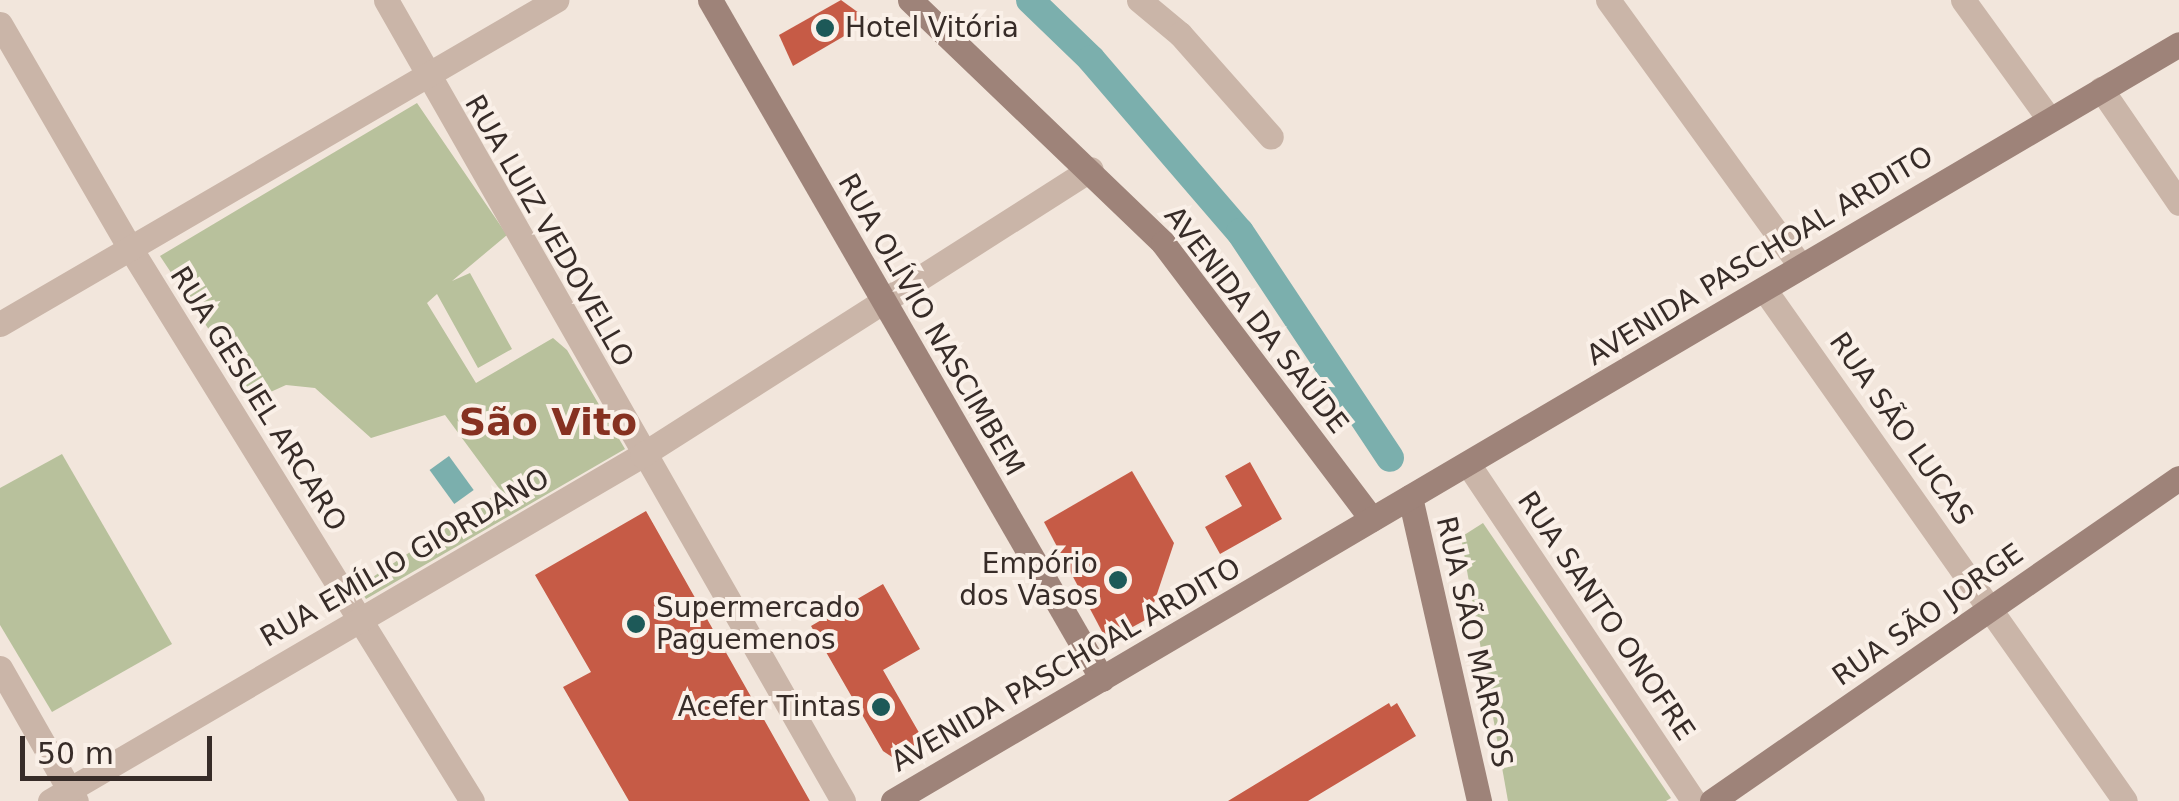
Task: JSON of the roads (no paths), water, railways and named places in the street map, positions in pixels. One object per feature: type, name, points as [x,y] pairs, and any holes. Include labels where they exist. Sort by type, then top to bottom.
[{"type":"main road","name":"RUA OLÍVIO NASCIMBEM","points":[[710,0],[1102,679]]},
{"type":"main road","name":"AVENIDA DA SAÚDE","points":[[910,0],[1163,242],[1372,519]]},
{"type":"main road","name":"AVENIDA PASCHOAL ARDITO","points":[[893,801],[2179,44]]},
{"type":"main road","name":"RUA SÃO JORGE","points":[[1712,801],[2179,478]]},
{"type":"main road","name":"RUA SÃO MARCOS","points":[[1410,497],[1479,801]]},
{"type":"main road","points":[[1372,519],[1405,524],[1420,540]]},
{"type":"street","name":"RUA LUIZ VEDOVELLO","points":[[386,0],[642,455],[843,801]]},
{"type":"street","points":[[0,324],[556,0]]},
{"type":"street","points":[[1139,0],[1180,34],[1272,137]]},
{"type":"street","points":[[1608,0],[1801,266]]},
{"type":"street","points":[[1962,0],[2049,120]]},
{"type":"street","name":"RUA GESUEL ARCARO","points":[[0,24],[130,248],[472,801]]},
{"type":"street","points":[[2101,89],[2179,203]]},
{"type":"street","name":"RUA EMÍLIO GIORDANO","points":[[65,797],[642,455],[1091,169]]},
{"type":"street","name":"RUA SÃO LUCAS","points":[[1764,289],[2125,801]]},
{"type":"street","name":"RUA SANTO ONOFRE","points":[[1468,464],[1694,801]]},
{"type":"street","points":[[0,668],[65,797]]},
{"type":"water","points":[[449,456],[474,490],[454,504],[430,470]]},
{"type":"waterway","points":[[1030,0],[1091,59],[1240,232],[1390,458]]},
{"type":"place","name":"Hotel Vitória","points":[[825,28]]},
{"type":"place","name":"Empório dos Vasos","points":[[1118,580]]},
{"type":"place","name":"Supermercado Paguemenos","points":[[636,624]]},
{"type":"place","name":"Acefer Tintas","points":[[881,707]]},
{"type":"district","name":"São Vito","points":[[548,423]]}]
